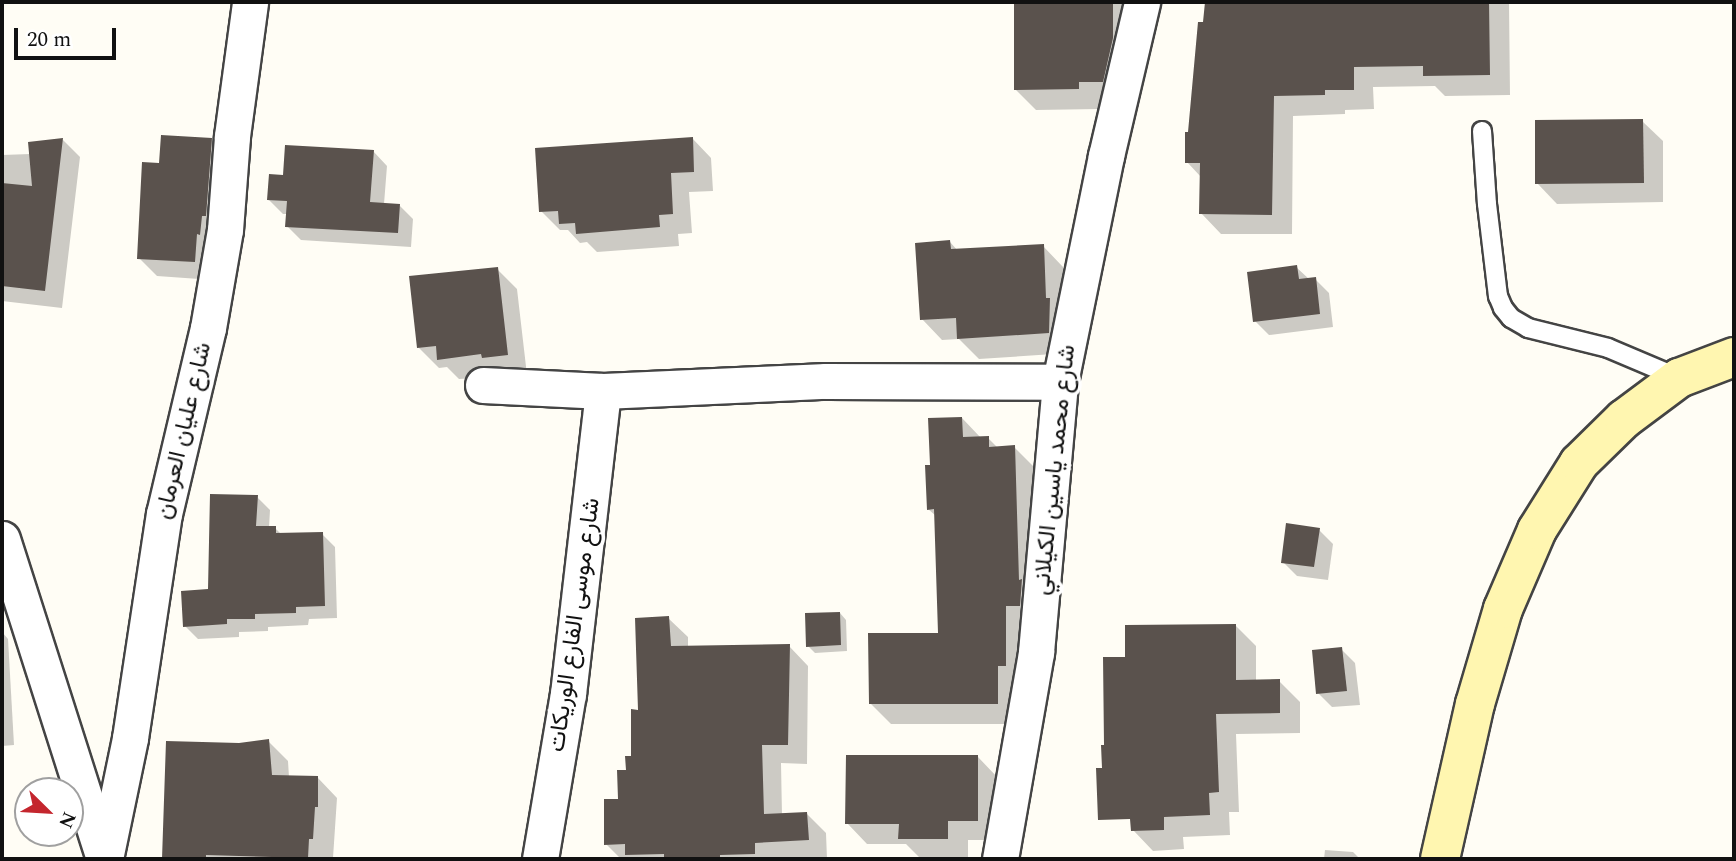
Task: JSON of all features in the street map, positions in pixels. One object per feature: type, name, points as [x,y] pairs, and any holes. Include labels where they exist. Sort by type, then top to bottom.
[{"type":"street","name":"شارع عليان العرمان","points":[[104,859],[130,738],[164,514],[208,328],[225,230],[232,136],[250,2]]},
{"type":"street","name":"شارع محمد ياسين الكيلاني","points":[[1000,859],[1017,775],[1036,652],[1060,382],[1106,156],[1142,2]]},
{"type":"street","points":[[1440,859],[1475,704],[1503,609],[1537,530],[1579,463],[1624,419],[1679,378],[1733,359]]},
{"type":"street","points":[[483,385],[603,391],[826,381],[1060,382]]},
{"type":"street","name":"شارع موسى الفارع الوريكات","points":[[540,859],[568,694],[603,391]]},
{"type":"street","points":[[2,539],[104,859]]},
{"type":"lane","points":[[1482,131],[1497,296],[1503,308],[1511,318],[1528,328],[1608,348],[1679,378]]},
{"type":"building","points":[[1014,2],[1113,2],[1113,38],[1103,82],[1079,82],[1079,89],[1014,90]]},
{"type":"building","points":[[1205,2],[1489,2],[1490,75],[1423,76],[1423,66],[1354,67],[1354,90],[1325,90],[1325,95],[1274,96],[1272,215],[1199,214],[1200,163],[1185,163],[1185,132],[1188,132],[1198,22],[1203,22]]},
{"type":"building","points":[[1643,119],[1644,183],[1535,184],[1535,120]]},
{"type":"building","points":[[161,135],[212,138],[206,216],[202,216],[200,235],[197,234],[195,262],[137,259],[142,162],[159,163]]},
{"type":"building","points":[[693,137],[694,172],[671,173],[673,214],[659,215],[660,227],[576,234],[575,223],[559,224],[558,211],[539,212],[535,148]]},
{"type":"building","points":[[63,138],[45,291],[2,286],[2,183],[32,186],[28,142]]},
{"type":"building","points":[[285,145],[374,150],[370,202],[400,204],[398,233],[285,227],[287,201],[267,200],[269,174],[283,175]]},
{"type":"building","points":[[950,240],[951,249],[1044,244],[1046,298],[1050,298],[1049,333],[957,339],[956,318],[920,320],[915,243]]},
{"type":"building","points":[[1297,265],[1299,279],[1316,277],[1320,314],[1253,322],[1247,272]]},
{"type":"building","points":[[498,267],[508,355],[482,358],[481,354],[437,360],[436,346],[417,348],[409,276]]},
{"type":"building","points":[[962,417],[963,437],[989,436],[989,447],[1015,445],[1019,580],[1022,579],[1020,606],[1006,606],[1006,666],[998,666],[998,704],[869,704],[868,633],[938,633],[934,509],[927,510],[925,465],[930,465],[928,418]]},
{"type":"building","points":[[210,494],[258,495],[256,526],[276,526],[276,533],[323,532],[325,606],[296,607],[296,613],[255,614],[255,619],[227,619],[227,624],[183,627],[181,591],[208,589]]},
{"type":"building","points":[[1286,523],[1320,528],[1314,567],[1281,563]]},
{"type":"building","points":[[840,612],[841,645],[806,647],[805,613]]},
{"type":"building","points":[[669,616],[671,646],[790,644],[788,745],[762,745],[764,814],[807,812],[809,840],[755,843],[755,854],[720,855],[720,859],[664,859],[664,854],[625,855],[625,844],[604,845],[604,799],[618,799],[617,770],[626,770],[625,756],[631,756],[631,709],[638,710],[635,618]]},
{"type":"building","points":[[1236,624],[1236,680],[1280,679],[1280,713],[1216,714],[1219,792],[1209,793],[1210,815],[1164,817],[1164,830],[1131,831],[1130,819],[1098,820],[1096,768],[1102,768],[1101,745],[1104,745],[1103,657],[1125,657],[1125,625]]},
{"type":"building","points":[[1342,647],[1347,691],[1316,694],[1312,650]]},
{"type":"building","points":[[269,739],[272,775],[318,776],[318,807],[315,807],[313,839],[309,839],[308,858],[206,855],[206,859],[162,859],[166,741],[239,743]]},
{"type":"building","points":[[846,755],[978,755],[978,821],[948,821],[948,839],[898,839],[899,824],[845,824]]}]
